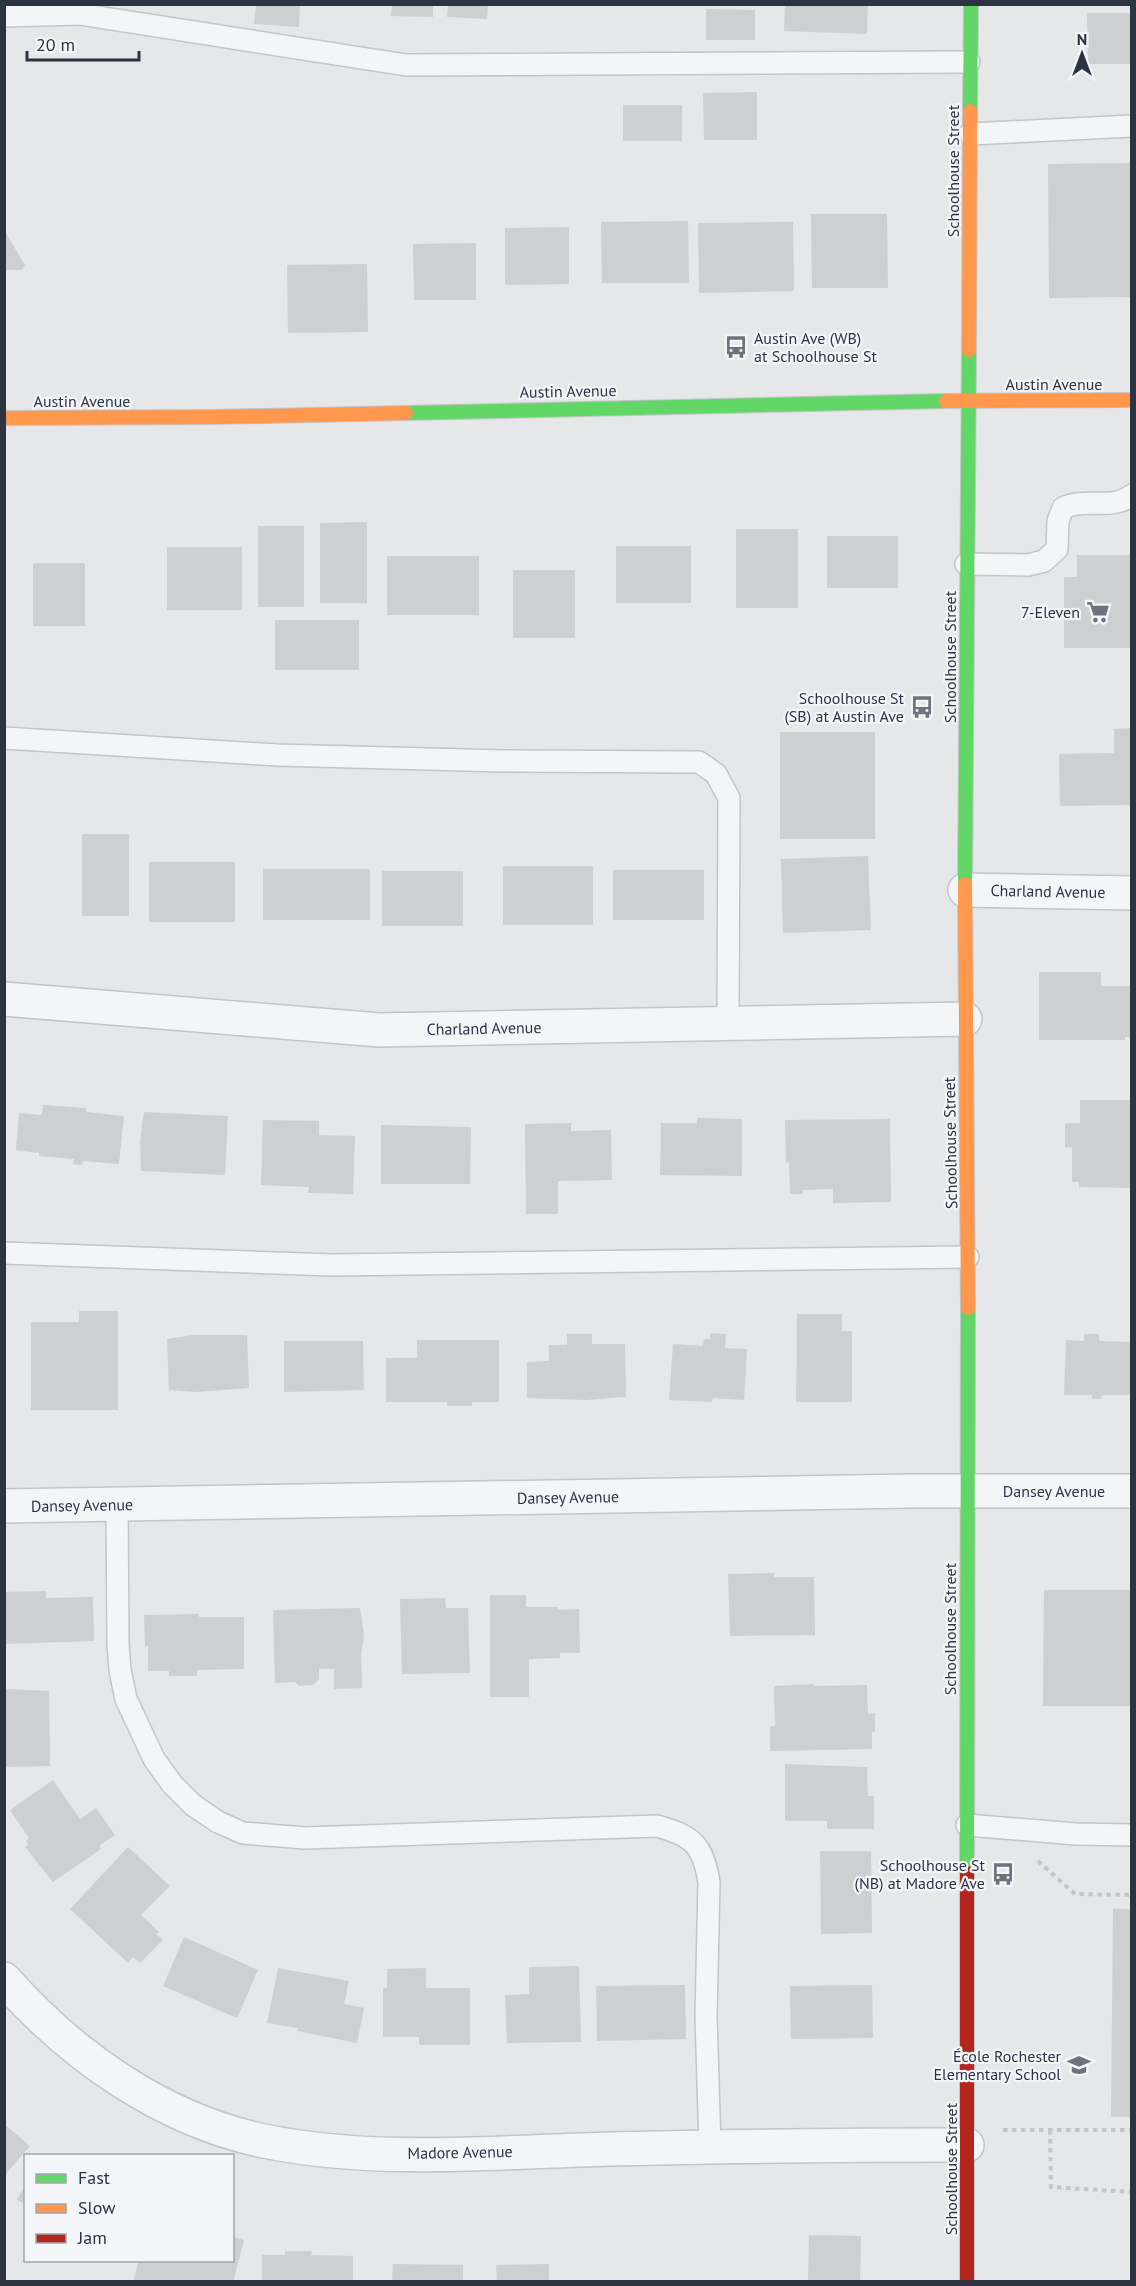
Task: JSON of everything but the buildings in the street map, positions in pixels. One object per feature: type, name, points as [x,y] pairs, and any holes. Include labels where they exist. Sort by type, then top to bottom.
[{"type":"street","name":"Schoolhouse Street","points":[[967,2282],[968,1257],[965,890],[970,4]]},
{"type":"street","name":"Austin Avenue","points":[[4,418],[212,417],[967,400],[1131,400]]},
{"type":"street","name":"Charland Avenue","points":[[965,890],[1131,893]]},
{"type":"street","name":"Charland Avenue","points":[[4,999],[379,1030],[965,1019]]},
{"type":"street","name":"Dansey Avenue","points":[[4,1506],[967,1491],[1131,1491]]},
{"type":"street","name":"Madore Avenue","points":[[4,1979],[26,2003],[75,2048],[142,2093],[177,2113],[217,2128],[263,2141],[313,2149],[422,2154],[710,2146],[967,2145]]},
{"type":"lane","points":[[4,16],[80,14],[406,65],[969,62]]},
{"type":"lane","points":[[970,134],[1131,126]]},
{"type":"lane","points":[[966,564],[1028,565],[1044,561],[1057,549],[1058,521],[1063,508],[1074,502],[1119,503],[1131,495]]},
{"type":"lane","points":[[4,738],[277,755],[503,761],[699,762],[716,774],[729,798],[728,1023]]},
{"type":"lane","points":[[4,1253],[332,1265],[968,1257]]},
{"type":"lane","points":[[117,1504],[118,1644],[126,1699],[154,1759],[172,1784],[193,1805],[218,1822],[243,1833],[305,1838],[657,1826],[680,1832],[698,1846],[706,1863],[709,1882],[706,2016],[710,2146]]},
{"type":"lane","points":[[967,1824],[1076,1834],[1131,1835]]},
{"type":"path","points":[[1002,1828],[1074,1894],[1131,1895]]},
{"type":"path","points":[[1003,2130],[1131,2130]]},
{"type":"path","points":[[1050,2130],[1051,2187],[1131,2192]]},
{"type":"traffic: fast","points":[[970,111],[971,4]]},
{"type":"traffic: fast","points":[[965,884],[969,350]]},
{"type":"traffic: fast","points":[[406,413],[946,401]]},
{"type":"traffic: fast","points":[[967,1873],[968,1308]]},
{"type":"traffic: slow","points":[[969,350],[970,111]]},
{"type":"traffic: slow","points":[[946,401],[1132,400]]},
{"type":"traffic: slow","points":[[4,418],[406,413]]},
{"type":"traffic: slow","points":[[965,884],[968,1308]]},
{"type":"traffic: jam","points":[[967,1873],[967,2282]]},
{"type":"place","name":"Austin Ave (WB) at Schoolhouse St","points":[[736,347]]},
{"type":"place","name":"7-Eleven","points":[[1098,612]]},
{"type":"place","name":"Schoolhouse St (SB) at Austin Ave","points":[[922,707]]},
{"type":"place","name":"Schoolhouse St (NB) at Madore Ave","points":[[1003,1874]]},
{"type":"place","name":"École Rochester Elementary School","points":[[1079,2065]]}]
